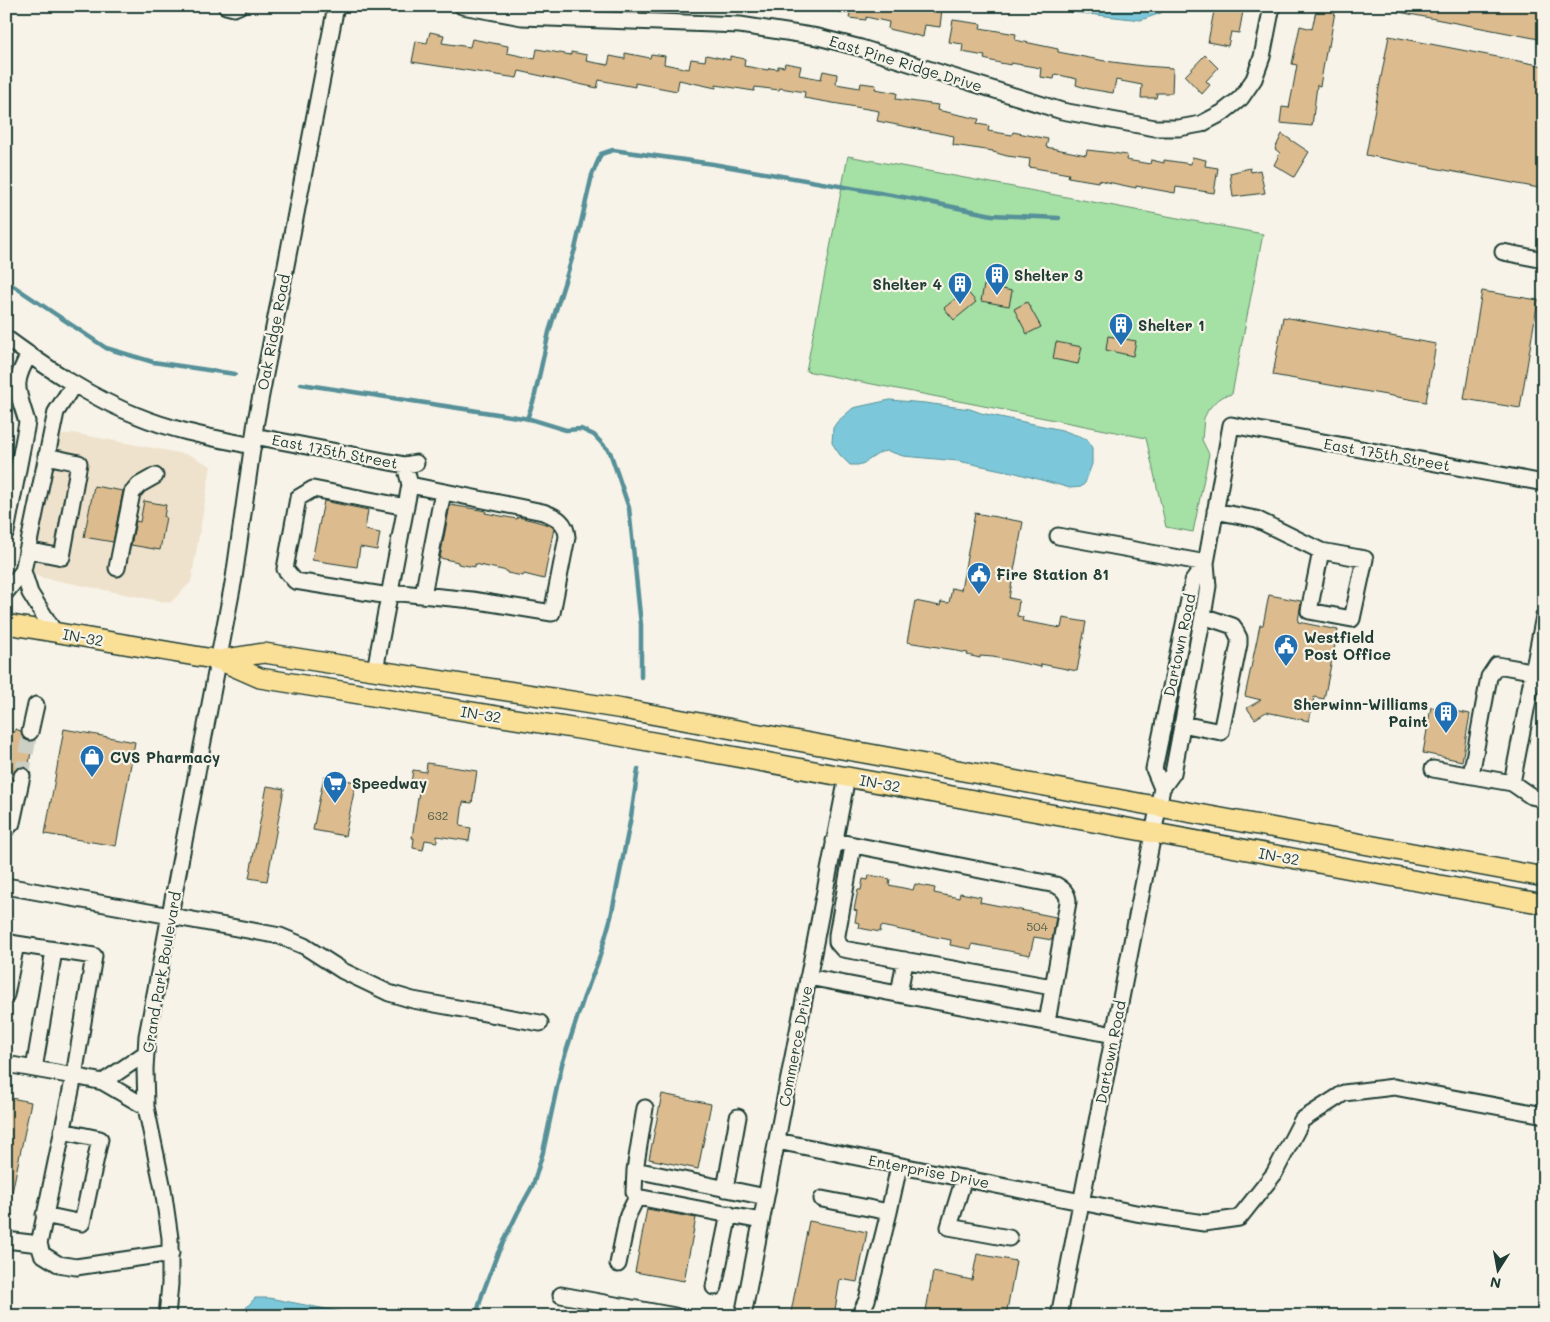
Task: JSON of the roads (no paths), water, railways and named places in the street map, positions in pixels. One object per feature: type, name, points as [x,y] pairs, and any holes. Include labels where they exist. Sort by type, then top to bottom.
[{"type":"main road","name":"IN-32","points":[[6,624],[219,660],[260,678],[597,732],[1544,904]]},
{"type":"main road","name":"IN-32","points":[[219,660],[264,653],[623,709],[1544,877]]},
{"type":"street","points":[[226,6],[234,8],[240,6]]},
{"type":"street","name":"Oak Ridge Road","points":[[219,660],[234,578],[253,441],[336,6]]},
{"type":"street","name":"East Pine Ridge Drive","points":[[462,6],[522,17],[740,26],[818,37],[861,48],[1062,111],[1155,128],[1179,128],[1200,124],[1222,113],[1240,98],[1254,79],[1262,57],[1272,6]]},
{"type":"street","points":[[1503,252],[1544,260]]},
{"type":"street","name":"East 175th Street","points":[[6,338],[74,384],[138,416],[186,432],[410,464],[410,485]]},
{"type":"street","points":[[7,525],[26,422],[17,382],[20,370],[29,355]]},
{"type":"street","points":[[56,633],[30,593],[23,572],[56,412],[74,384]]},
{"type":"street","name":"East 175th Street","points":[[1231,425],[1544,483]]},
{"type":"street","name":"Dartown Road","points":[[1059,1316],[1158,807],[1162,788],[1173,772],[1203,616],[1208,586],[1206,563],[1231,425]]},
{"type":"street","points":[[27,550],[62,556],[64,547],[79,463],[46,456]]},
{"type":"street","points":[[117,568],[132,492],[139,485],[155,476]]},
{"type":"street","points":[[375,670],[389,594],[406,507],[410,485],[544,512],[560,521],[566,529],[566,537],[552,613],[472,600],[389,594],[295,581],[285,569],[298,498],[313,489],[406,507]]},
{"type":"street","points":[[423,595],[443,492]]},
{"type":"street","points":[[1215,511],[1256,519],[1321,551],[1365,559],[1352,619],[1309,611],[1321,551]]},
{"type":"street","points":[[1058,536],[1206,563]]},
{"type":"street","name":"Dartown Road","points":[[1162,788],[1154,769],[1193,581],[1206,563]]},
{"type":"street","points":[[6,592],[23,572]]},
{"type":"street","points":[[1182,724],[1221,732],[1239,638],[1233,626],[1203,616]]},
{"type":"street","points":[[1512,783],[1539,672],[1544,616]]},
{"type":"street","name":"Grand Park Boulevard","points":[[167,1316],[171,1253],[167,1215],[146,1107],[146,1052],[169,915],[219,660]]},
{"type":"street","points":[[1472,775],[1489,677],[1497,665],[1539,672]]},
{"type":"street","points":[[30,732],[36,705]]},
{"type":"street","points":[[1433,769],[1512,783],[1532,796],[1544,799]]},
{"type":"street","points":[[6,828],[12,822],[22,776]]},
{"type":"street","name":"Commerce Drive","points":[[743,1316],[847,777]]},
{"type":"street","points":[[834,842],[1056,885],[1062,888],[1067,895],[1068,902],[1047,1022]]},
{"type":"street","points":[[854,846],[837,935],[837,942],[843,949],[1052,986]]},
{"type":"street","points":[[6,886],[280,936],[304,946],[343,971],[370,985],[413,1000],[540,1023]]},
{"type":"street","points":[[6,995],[11,943],[94,956],[74,1076],[44,1215],[39,1244],[42,1254],[58,1264],[76,1267],[171,1253]]},
{"type":"street","points":[[34,1069],[54,951]]},
{"type":"street","points":[[899,994],[905,960]]},
{"type":"street","points":[[808,977],[1114,1035]]},
{"type":"street","points":[[103,1082],[146,1052]]},
{"type":"street","points":[[6,1064],[103,1082],[146,1107]]},
{"type":"street","name":"Enterprise Drive","points":[[777,1141],[1136,1213],[1204,1223],[1239,1218],[1274,1174],[1302,1120],[1344,1093],[1394,1087],[1544,1114]]},
{"type":"street","points":[[645,1108],[635,1170],[634,1192],[637,1197],[761,1221]]},
{"type":"street","points":[[725,1189],[738,1117]]},
{"type":"street","points":[[44,1215],[82,1223],[100,1139],[62,1131]]},
{"type":"street","points":[[858,1316],[867,1300],[889,1212],[898,1166]]},
{"type":"street","points":[[635,1170],[766,1197]]},
{"type":"street","points":[[964,1178],[949,1227],[1009,1238]]},
{"type":"street","points":[[618,1264],[628,1215],[637,1197]]},
{"type":"street","points":[[822,1199],[889,1212]]},
{"type":"street","points":[[714,1286],[729,1214]]},
{"type":"street","points":[[6,1240],[39,1244]]},
{"type":"street","points":[[561,1295],[675,1316]]},
{"type":"water","points":[[1049,6],[1168,6],[1161,13],[1141,20],[1071,12]]},
{"type":"water","points":[[890,400],[970,409],[1062,430],[1087,439],[1092,448],[1092,464],[1085,483],[1081,487],[1070,488],[1016,473],[958,461],[903,456],[888,451],[881,452],[864,463],[850,465],[832,443],[833,428],[853,408]]},
{"type":"water","points":[[255,1298],[269,1298],[362,1316],[242,1316],[245,1309]]},
{"type":"waterway","points":[[527,419],[534,399],[549,332],[575,249],[592,175],[601,154],[613,150],[713,164],[914,199],[992,215],[1059,218]]},
{"type":"waterway","points":[[6,281],[106,348],[153,362],[235,374]]},
{"type":"waterway","points":[[301,384],[530,419],[566,430],[581,429],[594,435],[610,452],[629,508],[641,625],[641,677]]},
{"type":"waterway","points":[[476,1316],[497,1255],[533,1185],[543,1152],[562,1064],[584,997],[599,959],[611,917],[631,817],[638,769]]},
{"type":"tunnel","points":[[22,776],[30,732]]},
{"type":"place","name":"Shelter 3","points":[[997,296]]},
{"type":"place","name":"Shelter 4","points":[[960,305]]},
{"type":"place","name":"Shelter 1","points":[[1121,346]]},
{"type":"place","name":"Fire Station 81","points":[[979,595]]},
{"type":"place","name":"Westfield Post Office","points":[[1286,667]]},
{"type":"place","name":"Sherwinn-Williams Paint","points":[[1446,734]]},
{"type":"place","name":"CVS Pharmacy","points":[[92,778]]},
{"type":"place","name":"Speedway","points":[[335,804]]}]
